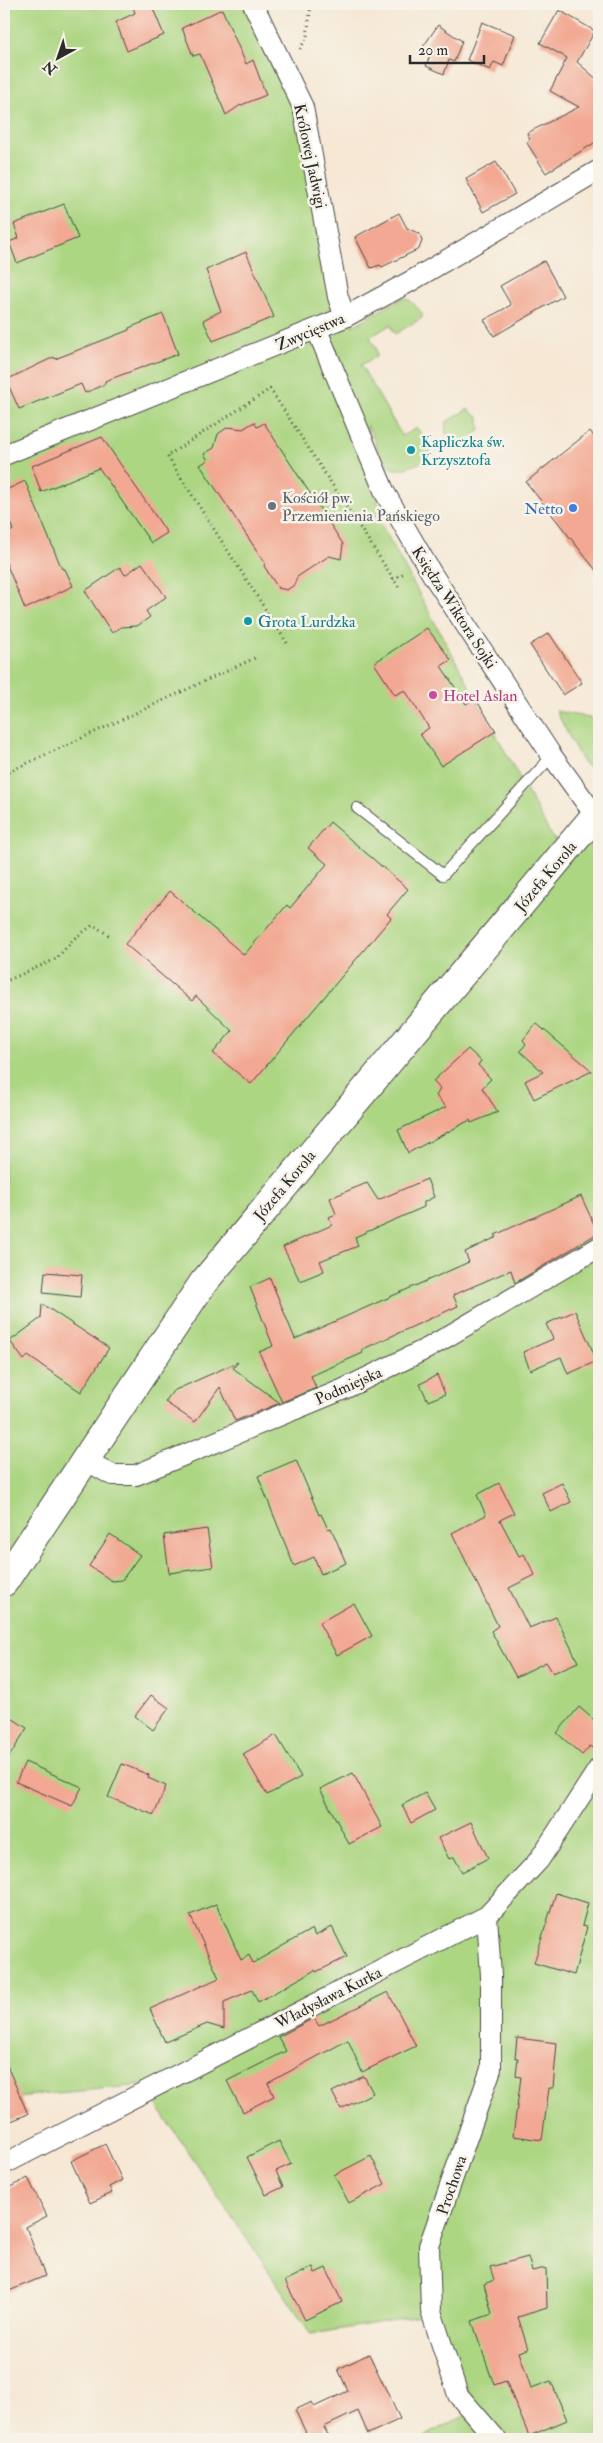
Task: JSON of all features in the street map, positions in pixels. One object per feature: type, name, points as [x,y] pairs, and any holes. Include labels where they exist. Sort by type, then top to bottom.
[{"type":"highway","name":"Józefa Korola","points":[[4,1582],[84,1459],[204,1283],[598,814]]},
{"type":"street","name":"Królowej Jadwigi","points":[[253,4],[304,107],[338,297],[345,317]]},
{"type":"street","name":"Zwycięstwa","points":[[4,455],[317,330],[345,317],[599,170]]},
{"type":"street","name":"Księdza Wiktora Sojki","points":[[317,330],[384,493],[432,574],[552,756],[586,803],[598,814]]},
{"type":"street","name":"Podmiejska","points":[[84,1459],[112,1475],[136,1475],[344,1388],[428,1348],[599,1247]]},
{"type":"street","name":"Władysława Kurka","points":[[4,2164],[487,1916],[539,1860],[599,1768]]},
{"type":"street","name":"Prochowa","points":[[487,1916],[491,1976],[491,2069],[430,2246],[431,2311],[458,2395],[496,2439]]},
{"type":"lane","points":[[357,808],[443,875],[552,756]]},
{"type":"path","points":[[287,71],[307,37],[311,4]]},
{"type":"path","points":[[287,643],[166,456],[270,389],[400,589]]},
{"type":"path","points":[[393,579],[413,569]]},
{"type":"path","points":[[4,774],[257,657]]},
{"type":"path","points":[[4,982],[56,959],[75,938],[93,925],[112,937]]},
{"type":"green space","points":[[4,4],[251,4],[317,166],[349,301],[353,326],[402,298],[410,300],[422,313],[422,318],[395,334],[390,325],[370,337],[376,348],[377,356],[361,365],[402,436],[417,428],[430,448],[431,454],[420,463],[400,469],[392,468],[382,458],[367,425],[381,524],[553,839],[599,848],[599,2439],[420,2439],[473,2411],[420,2316],[311,2334],[143,2085],[4,2098]]},
{"type":"green space","points":[[468,409],[479,418],[480,431],[458,443],[454,442],[447,436],[446,422]]},
{"type":"green space","points":[[556,711],[599,720],[599,768],[593,770],[583,763]]},
{"type":"building","points":[[132,4],[151,4],[164,35],[127,51],[116,22],[135,13]]},
{"type":"building","points":[[222,9],[246,64],[253,60],[266,95],[239,106],[226,115],[200,54],[193,56],[182,28]]},
{"type":"building","points":[[559,10],[595,31],[577,62],[599,81],[599,140],[546,173],[527,143],[530,139],[527,133],[579,107],[550,91],[567,58],[540,43]]},
{"type":"building","points":[[482,22],[515,35],[503,66],[494,62],[490,70],[467,60]]},
{"type":"building","points":[[438,25],[462,41],[454,62],[449,60],[444,74],[426,66],[430,55],[421,50]]},
{"type":"building","points":[[496,162],[515,194],[483,212],[466,179]]},
{"type":"building","points":[[64,204],[78,238],[17,263],[9,242],[19,238],[14,224]]},
{"type":"building","points":[[399,213],[407,228],[420,234],[422,241],[419,249],[382,267],[380,265],[371,268],[355,237]]},
{"type":"building","points":[[246,252],[274,317],[213,341],[203,320],[221,311],[206,270]]},
{"type":"building","points":[[544,261],[563,296],[494,336],[484,320],[511,305],[500,286]]},
{"type":"building","points":[[163,314],[178,354],[105,381],[105,384],[85,393],[81,384],[19,409],[6,380],[54,357],[55,359],[129,330],[129,328]]},
{"type":"building","name":"Kościół pw. Przemienienia Pańskiego","points":[[254,422],[257,427],[264,423],[343,544],[341,559],[329,556],[297,577],[294,585],[287,590],[278,588],[264,566],[265,563],[200,465],[208,460],[204,454],[214,448],[218,434],[228,427],[243,429]]},
{"type":"building","name":"Netto","points":[[590,431],[599,443],[599,574],[526,482]]},
{"type":"building","points":[[102,437],[167,533],[151,543],[99,468],[41,492],[32,466]]},
{"type":"building","points":[[25,481],[62,569],[65,569],[73,586],[25,609],[4,558],[4,536],[13,530],[4,509],[4,491]]},
{"type":"building","points":[[142,563],[166,597],[146,611],[150,617],[137,626],[121,627],[112,633],[85,591],[120,567],[125,575]]},
{"type":"building","points":[[427,628],[451,660],[441,666],[466,704],[475,698],[496,731],[441,766],[420,734],[429,728],[405,690],[395,695],[374,663]]},
{"type":"building","points":[[549,633],[582,683],[563,695],[530,645]]},
{"type":"building","points":[[330,822],[408,889],[387,914],[391,918],[251,1084],[213,1053],[232,1031],[196,996],[192,1001],[125,944],[170,891],[244,955],[287,905],[290,908],[327,864],[308,848]]},
{"type":"building","points":[[536,1023],[592,1071],[534,1099],[525,1081],[543,1072],[520,1051],[526,1044],[523,1040]]},
{"type":"building","points":[[468,1049],[481,1061],[478,1065],[491,1079],[482,1088],[498,1112],[471,1123],[470,1120],[408,1153],[398,1130],[446,1107],[436,1096],[440,1089],[433,1081]]},
{"type":"building","points":[[427,1179],[434,1197],[424,1202],[424,1207],[355,1237],[358,1246],[320,1261],[324,1271],[300,1281],[283,1247],[332,1225],[329,1217],[336,1214],[330,1198],[367,1183],[378,1200]]},
{"type":"building","points":[[581,1196],[598,1233],[515,1283],[511,1270],[453,1295],[458,1306],[361,1350],[363,1353],[311,1376],[316,1388],[282,1402],[259,1352],[273,1346],[250,1287],[270,1278],[295,1339],[469,1262],[465,1252],[497,1237],[495,1235]]},
{"type":"building","points":[[45,1272],[82,1275],[80,1297],[43,1293]]},
{"type":"building","points":[[42,1304],[109,1348],[81,1392],[28,1356],[24,1360],[10,1341],[41,1318]]},
{"type":"building","points":[[575,1311],[597,1361],[568,1374],[561,1357],[530,1370],[523,1352],[553,1339],[546,1324]]},
{"type":"building","points":[[238,1362],[233,1368],[280,1403],[235,1421],[220,1387],[195,1422],[165,1402],[173,1391]]},
{"type":"building","points":[[437,1375],[445,1394],[428,1401],[420,1384]]},
{"type":"building","points":[[296,1460],[319,1515],[321,1514],[328,1529],[331,1528],[346,1563],[321,1574],[314,1557],[294,1566],[258,1476]]},
{"type":"building","points":[[499,1483],[514,1513],[500,1520],[519,1556],[524,1554],[535,1575],[509,1588],[529,1628],[556,1617],[578,1662],[553,1673],[546,1662],[516,1677],[491,1631],[498,1626],[452,1533],[486,1515],[477,1495]]},
{"type":"building","points":[[562,1483],[571,1502],[551,1512],[542,1493]]},
{"type":"building","points":[[207,1529],[213,1567],[169,1573],[164,1535]]},
{"type":"building","points":[[110,1534],[140,1555],[122,1580],[112,1581],[89,1566]]},
{"type":"building","points":[[354,1603],[372,1636],[337,1655],[319,1623]]},
{"type":"building","points":[[151,1695],[169,1708],[153,1730],[135,1716]]},
{"type":"building","points":[[579,1707],[599,1724],[599,1751],[590,1746],[582,1755],[557,1733]]},
{"type":"building","points":[[4,1713],[27,1728],[4,1765]]},
{"type":"building","points":[[276,1735],[301,1777],[267,1795],[243,1754]]},
{"type":"building","points":[[25,1762],[82,1787],[72,1806],[16,1782]]},
{"type":"building","points":[[122,1764],[149,1775],[148,1778],[166,1786],[154,1815],[108,1797]]},
{"type":"building","points":[[353,1773],[382,1827],[349,1844],[320,1789]]},
{"type":"building","points":[[425,1793],[435,1810],[411,1823],[402,1805]]},
{"type":"building","points":[[471,1822],[488,1858],[462,1872],[454,1857],[449,1859],[438,1838]]},
{"type":"building","points":[[556,1893],[588,1903],[582,1926],[587,1927],[574,1975],[534,1963]]},
{"type":"building","points":[[216,1904],[241,1960],[249,1955],[253,1963],[312,1929],[315,1936],[332,1927],[347,1957],[316,1972],[315,1970],[258,2002],[252,1990],[224,2002],[224,2029],[207,2024],[165,2042],[150,2009],[219,1978],[190,1915]]},
{"type":"building","points":[[388,1992],[416,2046],[362,2072],[348,2040],[268,2083],[274,2096],[243,2112],[227,2081],[286,2051],[278,2037],[314,2018],[319,2026]]},
{"type":"building","points":[[517,2038],[557,2043],[553,2088],[549,2088],[542,2140],[513,2136],[521,2077],[516,2076],[518,2058],[515,2058]]},
{"type":"building","points":[[4,2059],[28,2114],[4,2124]]},
{"type":"building","points":[[364,2076],[373,2093],[341,2109],[332,2092]]},
{"type":"building","points":[[279,2141],[291,2164],[276,2171],[283,2187],[266,2195],[247,2157]]},
{"type":"building","points":[[105,2144],[122,2180],[109,2187],[112,2193],[90,2203],[71,2161]]},
{"type":"building","points":[[371,2156],[385,2184],[349,2203],[334,2175]]},
{"type":"building","points":[[28,2178],[47,2216],[26,2227],[45,2276],[4,2293],[4,2190]]},
{"type":"building","points":[[528,2257],[532,2271],[546,2268],[547,2308],[518,2317],[528,2349],[519,2352],[531,2388],[551,2381],[567,2420],[529,2436],[506,2381],[494,2385],[472,2321],[492,2314],[484,2284],[494,2280],[490,2267]]},
{"type":"building","points":[[313,2267],[315,2273],[326,2268],[342,2302],[305,2320],[285,2281]]},
{"type":"building","points":[[369,2354],[400,2419],[368,2434],[358,2411],[324,2427],[330,2439],[309,2439],[295,2410],[312,2402],[314,2407],[348,2391],[338,2369]]},
{"type":"place","name":"Kapliczka św. Krzysztofa","points":[[411,450]]},
{"type":"place","name":"Kościół pw. Przemienienia Pańskiego","points":[[272,506]]},
{"type":"place","name":"Netto","points":[[573,508]]},
{"type":"place","name":"Grota Lurdzka","points":[[248,621]]},
{"type":"place","name":"Hotel Aslan","points":[[433,695]]}]
